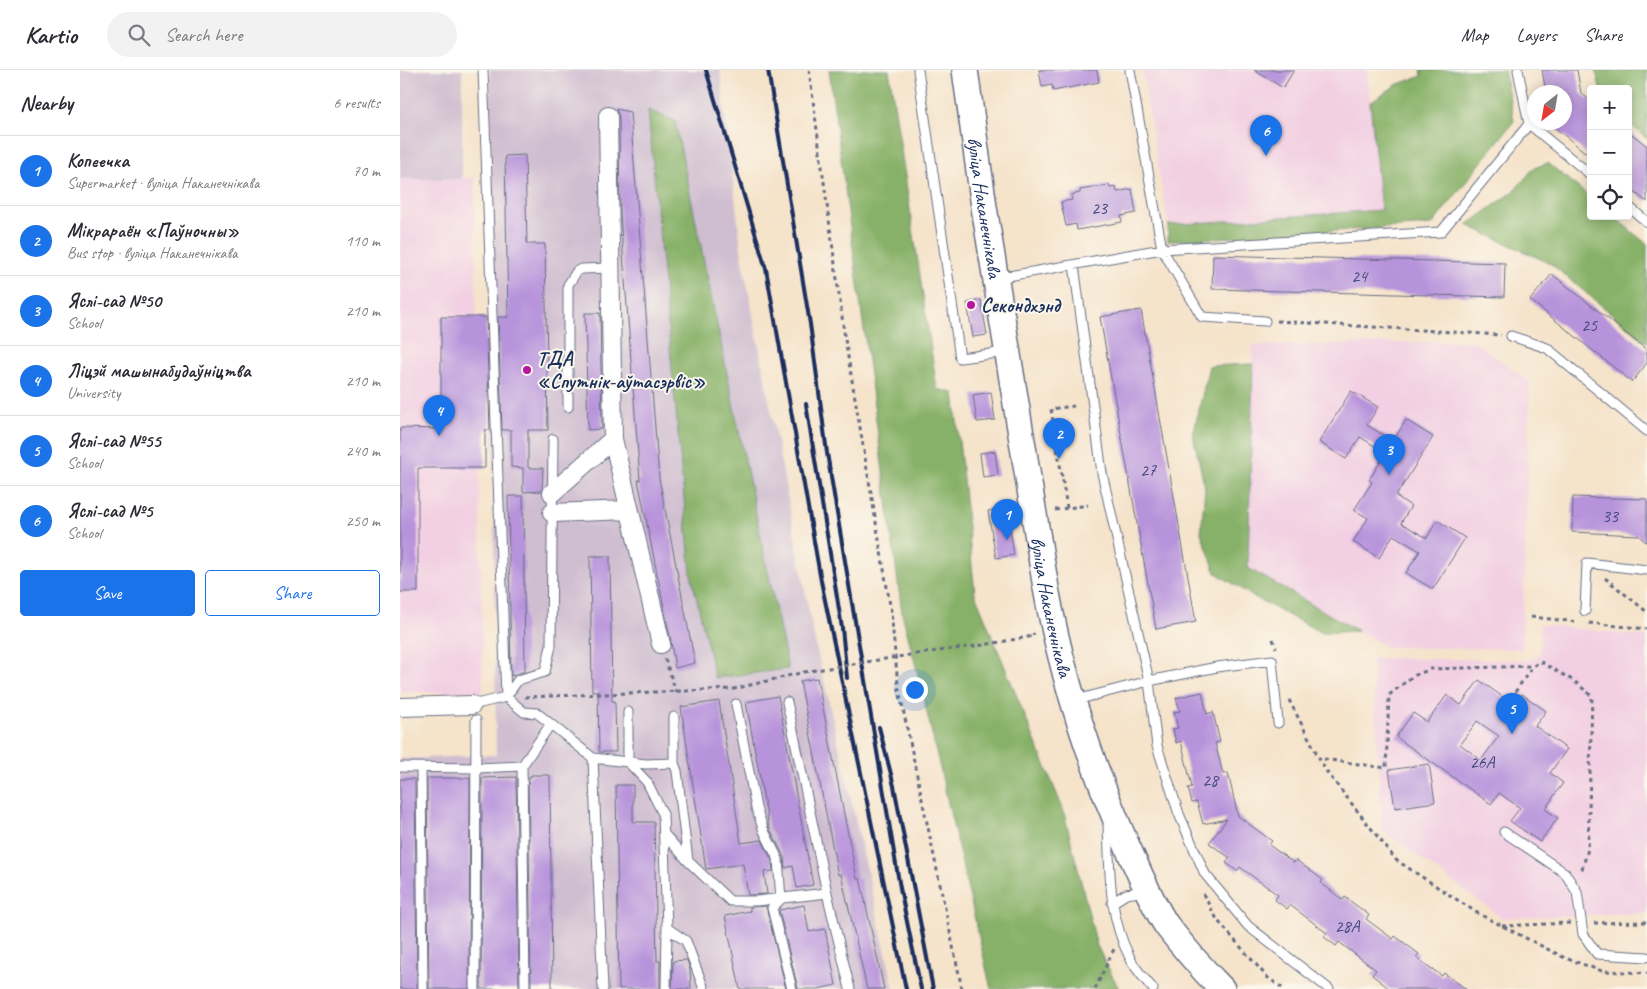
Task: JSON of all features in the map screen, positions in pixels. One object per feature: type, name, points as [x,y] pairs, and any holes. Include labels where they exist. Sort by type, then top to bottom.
[{"type":"main road","name":"вуліца Наканечнікава","points":[[965,70],[996,278],[1052,620],[1073,701],[1107,801],[1147,891],[1167,925],[1199,965],[1222,989]]},
{"type":"street","points":[[608,116],[613,439],[661,644]]},
{"type":"street","points":[[552,493],[613,439]]},
{"type":"street","points":[[552,513],[629,510]]},
{"type":"street","points":[[400,706],[474,713]]},
{"type":"lane","points":[[483,70],[506,697],[524,712],[537,713],[594,758],[646,764],[674,763]]},
{"type":"lane","points":[[918,70],[960,358],[1009,352]]},
{"type":"lane","points":[[1130,70],[1162,249],[1202,317],[1265,321]]},
{"type":"lane","points":[[1518,70],[1527,114]]},
{"type":"lane","points":[[996,278],[1162,249],[1441,232],[1527,126]]},
{"type":"lane","points":[[1536,130],[1587,172]]},
{"type":"lane","points":[[1632,209],[1647,222]]},
{"type":"lane","points":[[1074,265],[1102,474],[1149,681],[1157,746],[1179,814],[1205,874],[1248,926],[1329,989]]},
{"type":"lane","points":[[568,407],[568,285],[577,271],[582,269],[610,268]]},
{"type":"lane","points":[[1511,336],[1547,348],[1647,431]]},
{"type":"lane","points":[[475,989],[477,768],[474,713],[506,697],[518,680],[545,672],[551,646],[552,439]]},
{"type":"lane","points":[[1584,611],[1587,563],[1647,570]]},
{"type":"lane","points":[[1073,701],[1149,681],[1217,667],[1272,660],[1278,722]]},
{"type":"lane","points":[[787,702],[850,989]]},
{"type":"lane","points":[[736,704],[756,808],[764,831],[778,859],[782,898]]},
{"type":"lane","points":[[628,712],[628,762],[647,782],[663,814],[667,928],[666,989]]},
{"type":"lane","points":[[674,717],[674,763],[677,771],[688,861]]},
{"type":"lane","points":[[525,989],[522,766],[550,725]]},
{"type":"lane","points":[[594,758],[603,989]]},
{"type":"lane","points":[[400,767],[477,768],[522,766]]},
{"type":"lane","points":[[421,768],[423,989]]},
{"type":"lane","points":[[1107,801],[1112,903],[1120,935],[1130,959],[1153,989]]},
{"type":"lane","points":[[1504,832],[1565,873],[1577,892],[1583,934],[1597,954],[1647,957]]},
{"type":"lane","points":[[664,834],[688,861],[730,901],[828,893]]},
{"type":"lane","points":[[1112,903],[1126,894],[1147,891]]},
{"type":"lane","points":[[782,898],[772,908],[792,989]]},
{"type":"lane","points":[[667,928],[686,942],[704,989]]},
{"type":"path","points":[[809,70],[845,339],[891,611],[898,685],[962,989]]},
{"type":"path","points":[[1265,321],[1511,336]]},
{"type":"path","points":[[1067,508],[1051,409],[1074,406]]},
{"type":"path","points":[[1055,510],[1088,505]]},
{"type":"path","points":[[1587,563],[1647,612]]},
{"type":"path","points":[[506,697],[734,689],[804,672],[1034,636]]},
{"type":"path","points":[[1273,639],[1278,656]]},
{"type":"path","points":[[661,644],[676,692]]},
{"type":"path","points":[[1324,759],[1386,768],[1389,695],[1413,676],[1431,669],[1533,666],[1542,662],[1574,681],[1592,696],[1588,849],[1582,869],[1569,880]]},
{"type":"path","points":[[1506,705],[1533,666]]},
{"type":"path","points":[[1288,698],[1326,771],[1396,860],[1479,914],[1564,958],[1602,971],[1647,973]]},
{"type":"path","points":[[1095,989],[1120,935]]},
{"type":"shaded area","points":[[400,70],[462,70],[462,179],[400,179]]},
{"type":"shaded area","points":[[490,70],[720,70],[742,257],[814,637],[894,989],[400,989],[400,759],[496,755]]},
{"type":"shaded area","points":[[1142,70],[1367,70],[1381,210],[1168,225]]},
{"type":"shaded area","points":[[474,177],[483,693],[400,692],[400,179],[462,179]]},
{"type":"shaded area","points":[[1473,341],[1530,382],[1522,649],[1387,647],[1248,568],[1253,346]]},
{"type":"shaded area","points":[[1540,624],[1647,637],[1647,913],[1502,918],[1382,830],[1372,658],[1532,660],[1540,653]]},
{"type":"green space","points":[[829,70],[889,70],[937,389],[954,393],[975,594],[1063,809],[1097,946],[1119,989],[991,989],[920,682],[902,613]]},
{"type":"green space","points":[[1421,70],[1504,70],[1514,121],[1432,225],[1168,241],[1168,225],[1381,210],[1370,102],[1398,84],[1422,76]]},
{"type":"green space","points":[[1596,70],[1647,70],[1647,139],[1632,126],[1632,85],[1599,85]]},
{"type":"green space","points":[[648,110],[675,121],[788,669],[715,678],[691,574]]},
{"type":"green space","points":[[1548,163],[1587,195],[1587,220],[1618,220],[1647,244],[1647,343],[1551,264],[1467,225],[1513,192],[1534,168]]},
{"type":"green space","points":[[1253,364],[1248,568],[1358,631],[1322,633],[1256,598],[1216,573],[1201,533],[1205,488],[1193,435],[1209,366]]},
{"type":"building","points":[[1039,70],[1097,70],[1099,82],[1053,91],[1052,85],[1042,87]]},
{"type":"building","points":[[1254,70],[1294,70],[1283,88]]},
{"type":"building","points":[[1542,70],[1577,70],[1581,93],[1587,98],[1587,154],[1558,130],[1572,130],[1572,85],[1545,85]]},
{"type":"building","points":[[616,109],[630,112],[659,478],[695,663],[675,668],[638,480],[640,480],[620,213],[619,116]]},
{"type":"building","points":[[1632,134],[1647,146],[1647,202],[1632,190]]},
{"type":"building","points":[[525,155],[527,244],[545,244],[548,430],[528,430],[528,468],[543,468],[542,491],[523,492],[523,468],[511,467],[511,430],[502,430],[498,317],[508,317],[505,156]]},
{"type":"building","points":[[1109,185],[1110,188],[1116,187],[1117,192],[1132,189],[1136,213],[1121,216],[1122,222],[1077,230],[1076,224],[1066,226],[1061,202],[1072,200],[1071,195],[1080,193],[1080,190]]},
{"type":"building","points":[[1213,255],[1505,263],[1504,297],[1212,289]]},
{"type":"building","points":[[1552,274],[1647,350],[1647,363],[1632,382],[1530,300]]},
{"type":"building","points":[[981,300],[987,335],[973,337],[967,303]]},
{"type":"building","points":[[1141,310],[1196,622],[1156,629],[1100,317]]},
{"type":"building","points":[[585,313],[600,313],[602,429],[588,430]]},
{"type":"building","points":[[441,317],[486,317],[490,430],[485,430],[485,468],[418,468],[418,592],[400,592],[400,428],[441,429]]},
{"type":"building","points":[[1351,391],[1378,407],[1367,425],[1393,441],[1406,420],[1433,437],[1396,496],[1411,506],[1401,523],[1427,538],[1437,520],[1465,538],[1433,589],[1406,573],[1420,551],[1393,535],[1379,558],[1353,542],[1368,518],[1354,510],[1372,482],[1369,480],[1386,453],[1360,437],[1346,459],[1319,442]]},
{"type":"building","points":[[991,392],[995,420],[977,422],[973,395]]},
{"type":"building","points":[[995,451],[998,475],[983,477],[980,453]]},
{"type":"building","points":[[508,496],[523,496],[525,671],[511,676]]},
{"type":"building","points":[[1573,497],[1647,499],[1647,543],[1638,535],[1572,532]]},
{"type":"building","points":[[1007,508],[1014,555],[996,558],[988,511]]},
{"type":"building","points":[[590,556],[610,556],[612,701],[615,701],[616,752],[599,752],[598,691],[592,691]]},
{"type":"building","points":[[817,678],[857,879],[860,878],[884,989],[867,989],[841,874],[838,875],[800,681]]},
{"type":"building","points":[[1479,680],[1514,705],[1522,694],[1546,711],[1535,726],[1567,749],[1550,773],[1563,783],[1545,809],[1558,818],[1540,842],[1510,821],[1520,808],[1499,793],[1491,804],[1396,737],[1413,713],[1427,722],[1447,695],[1461,705]],"holes":[[[1477,721],[1499,736],[1481,760],[1460,744]]]},
{"type":"building","points":[[1202,692],[1207,714],[1213,712],[1220,742],[1215,743],[1223,774],[1228,773],[1238,816],[1272,841],[1269,845],[1294,863],[1296,860],[1323,880],[1321,883],[1343,900],[1345,897],[1369,915],[1366,919],[1393,939],[1395,936],[1419,954],[1416,957],[1442,976],[1444,973],[1466,989],[1390,989],[1372,975],[1376,970],[1339,942],[1336,946],[1324,937],[1327,933],[1290,905],[1287,909],[1275,900],[1278,895],[1240,867],[1237,871],[1226,863],[1230,858],[1209,843],[1227,819],[1203,824],[1197,802],[1192,803],[1188,788],[1192,787],[1181,741],[1176,743],[1173,729],[1178,728],[1174,712],[1180,711],[1176,698]]},
{"type":"building","points":[[778,696],[813,885],[797,888],[793,866],[785,868],[784,857],[769,827],[746,702]]},
{"type":"building","points":[[719,701],[741,843],[762,840],[772,861],[773,871],[764,872],[767,894],[748,895],[743,864],[706,869],[681,707]]},
{"type":"building","points":[[1429,764],[1435,802],[1395,808],[1389,770]]},
{"type":"building","points":[[531,775],[550,775],[552,989],[531,989],[528,777],[531,777]]},
{"type":"building","points":[[516,777],[519,989],[481,989],[482,778]]},
{"type":"building","points":[[470,778],[469,989],[429,989],[427,779]]},
{"type":"building","points":[[400,779],[415,779],[417,989],[400,989]]},
{"type":"building","points":[[616,785],[633,785],[633,822],[654,822],[657,961],[660,961],[660,989],[619,989]]},
{"type":"building","points":[[804,905],[809,932],[825,929],[836,985],[819,989],[798,989],[779,910]]},
{"type":"building","points":[[766,906],[786,989],[740,989],[725,916],[750,911],[750,907]]},
{"type":"building","points":[[687,960],[690,969],[691,989],[672,989],[673,961]]},
{"type":"railway","points":[[706,70],[766,269],[821,581],[906,989]]},
{"type":"railway","points":[[768,70],[810,324],[827,453],[900,888],[921,989]]},
{"type":"railway","points":[[806,404],[842,628],[847,678]]},
{"type":"railway","points":[[879,727],[894,786],[933,989]]},
{"type":"place","name":"Яслі-сад №5","points":[[1266,156]]},
{"type":"place","name":"Секондхэнд","points":[[971,305]]},
{"type":"place","name":"ТДА «Спутнік-аўтасэрвіс»","points":[[527,370]]},
{"type":"place","name":"Ліцэй машынабудаўніцтва","points":[[439,436]]},
{"type":"place","name":"Мікрараён «Паўночны»","points":[[1059,459]]},
{"type":"place","name":"Яслі-сад №50","points":[[1389,475]]},
{"type":"place","name":"Копеечка","points":[[1007,540]]},
{"type":"place","name":"Яслі-сад №55","points":[[1512,734]]}]
